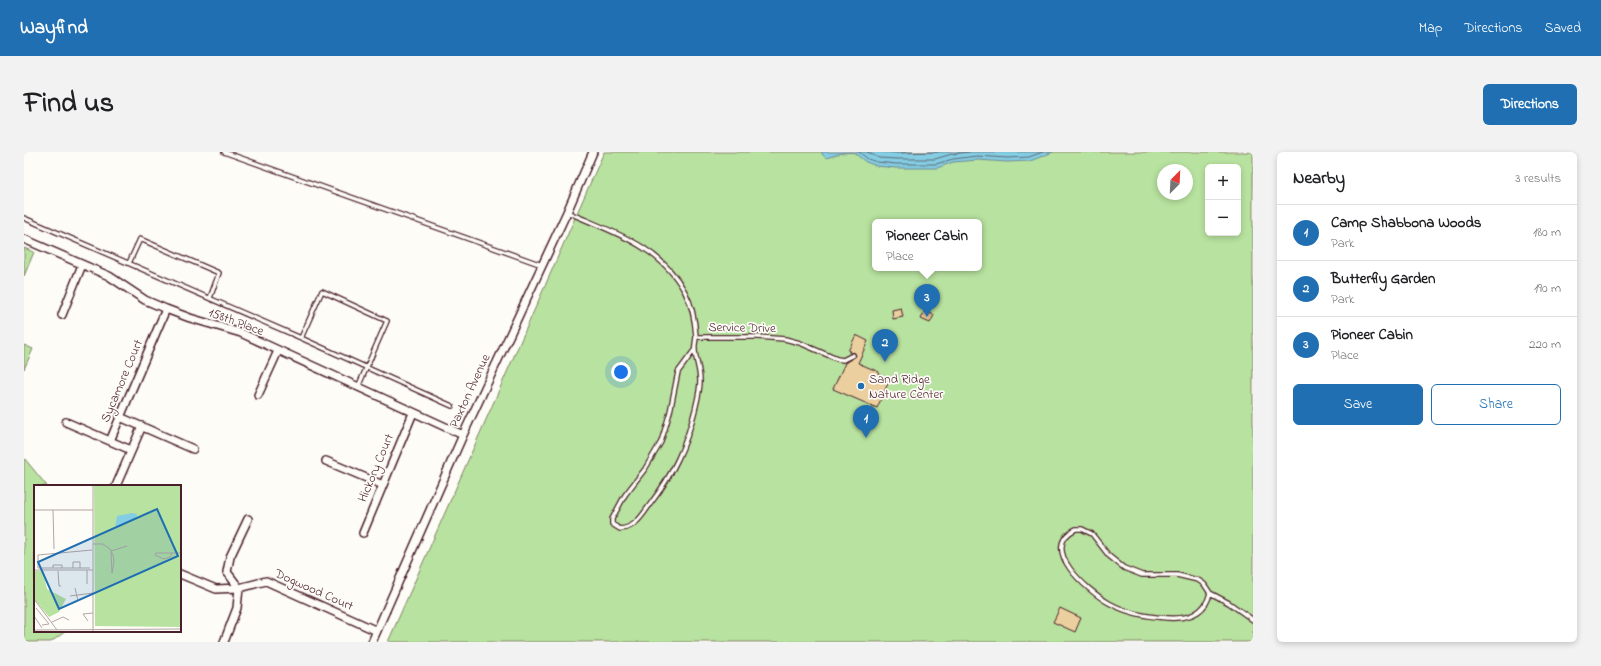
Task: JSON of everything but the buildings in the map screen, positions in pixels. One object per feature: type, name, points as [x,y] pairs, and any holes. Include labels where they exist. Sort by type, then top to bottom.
[{"type":"street","name":"Paxton Avenue","points":[[372,642],[463,436],[567,212],[593,152]]},
{"type":"street","name":"158th Place","points":[[24,239],[109,276],[145,300],[166,310],[241,333],[463,436]]},
{"type":"street","points":[[62,315],[82,265]]},
{"type":"street","name":"Sycamore Court","points":[[131,450],[110,441],[166,310]]},
{"type":"street","points":[[258,395],[278,351]]},
{"type":"street","name":"Hickory Court","points":[[362,533],[413,413]]},
{"type":"street","points":[[120,417],[193,449]]},
{"type":"street","points":[[66,422],[110,441]]},
{"type":"street","points":[[116,485],[142,426]]},
{"type":"street","points":[[326,461],[383,484]]},
{"type":"street","points":[[224,642],[237,608],[239,588],[227,572],[230,557],[248,519]]},
{"type":"street","name":"Dogwood Court","points":[[181,574],[216,589],[239,588],[266,581],[377,631]]},
{"type":"lane","points":[[224,152],[542,265]]},
{"type":"lane","points":[[567,212],[640,245],[653,253],[664,264],[685,293],[695,324],[695,349],[700,380],[693,417],[684,446],[672,474],[635,524],[620,529],[612,524],[612,519],[625,495],[646,469],[661,442],[670,412],[678,372],[695,349]]},
{"type":"lane","points":[[24,218],[210,298],[452,406]]},
{"type":"lane","points":[[129,263],[140,239],[219,273],[210,298]]},
{"type":"lane","points":[[301,338],[322,291],[387,321],[357,388]]},
{"type":"lane","name":"Service Drive","points":[[696,337],[773,337],[800,343],[837,359],[843,360],[854,355]]},
{"type":"lane","points":[[1210,594],[1202,609],[1185,618],[1158,618],[1126,610],[1096,595],[1075,575],[1064,560],[1062,554],[1061,548],[1065,535],[1076,529],[1087,531],[1092,534],[1109,556],[1124,568],[1142,575],[1153,576],[1167,574],[1188,577],[1204,584],[1210,594],[1229,603],[1253,620]]},
{"type":"green space","points":[[604,152],[1253,152],[1253,642],[388,642]]},
{"type":"green space","points":[[24,248],[34,252],[24,276]]},
{"type":"green space","points":[[24,345],[33,349],[24,369]]},
{"type":"green space","points":[[24,458],[46,485],[34,485],[34,632],[65,632],[51,642],[24,642]]},
{"type":"water","points":[[822,152],[853,152],[842,153],[826,158]]},
{"type":"water","points":[[853,152],[1053,152],[1030,161],[1007,162],[978,160],[953,162],[937,168],[896,168],[877,166],[866,162]]},
{"type":"place","name":"Pioneer Cabin","points":[[927,317]]},
{"type":"place","name":"Butterfly Garden","points":[[885,362]]},
{"type":"place","name":"Sand Ridge Nature Center","points":[[861,386]]},
{"type":"place","name":"Camp Shabbona Woods","points":[[866,438]]}]
